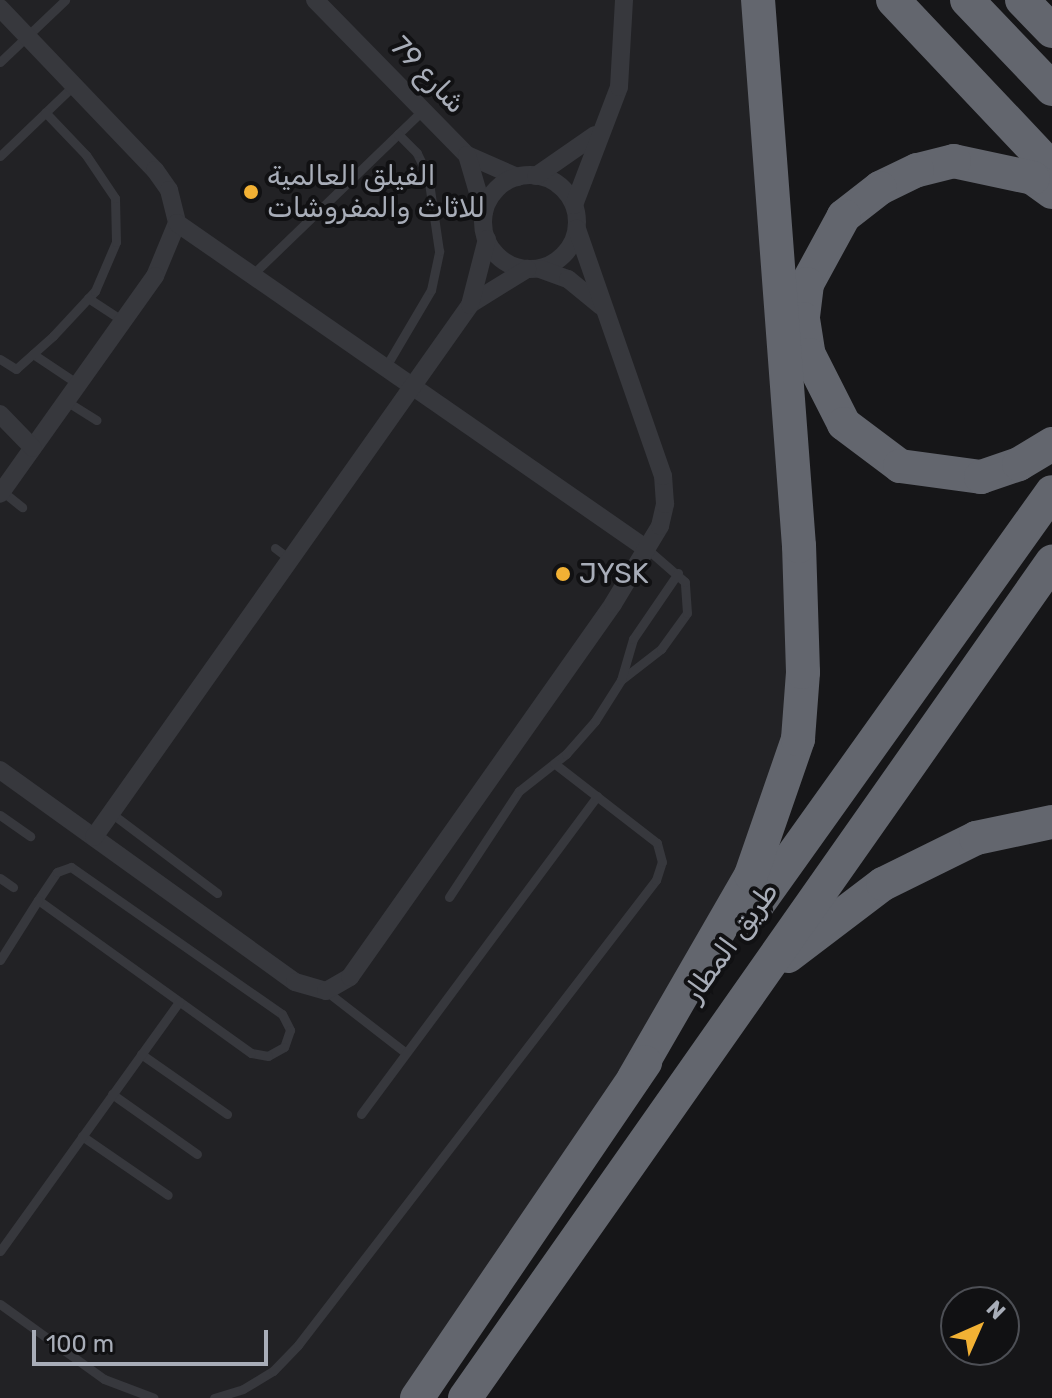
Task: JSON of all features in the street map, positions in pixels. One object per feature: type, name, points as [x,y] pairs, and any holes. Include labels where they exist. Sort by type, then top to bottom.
[{"type":"highway","points":[[634,1078],[751,875],[798,739],[803,672],[799,546],[758,0]]},
{"type":"highway","points":[[893,0],[1052,168]]},
{"type":"highway","points":[[967,0],[1052,89]]},
{"type":"highway","points":[[1022,0],[1052,31]]},
{"type":"highway","points":[[1052,192],[1033,178],[954,161],[917,170],[880,188],[844,216],[807,284],[803,319],[809,355],[844,424],[900,466],[981,477],[1019,464],[1052,444]]},
{"type":"highway","name":"طريق المطار","points":[[417,1398],[634,1078],[1052,492]]},
{"type":"highway","name":"طريق المطار","points":[[465,1398],[1052,562]]},
{"type":"highway","points":[[762,976],[883,884],[976,838],[1052,822]]},
{"type":"street","name":"شارع 79","points":[[315,0],[467,155],[517,177]]},
{"type":"street","points":[[0,770],[295,982],[326,991],[350,977],[647,549],[665,504],[663,476],[577,229],[574,205],[597,134],[623,70],[624,0]]},
{"type":"street","points":[[0,8],[155,170],[175,206],[177,223],[155,276],[1,492]]},
{"type":"street","points":[[536,176],[597,134]]},
{"type":"street","name":"شارع 79","points":[[467,155],[484,214]]},
{"type":"street","points":[[94,837],[217,650],[291,560],[470,305],[487,239],[484,214],[495,191],[517,177],[536,176],[563,188],[574,205]]},
{"type":"street","points":[[177,223],[647,549]]},
{"type":"street","points":[[470,305],[533,269],[561,259],[577,229]]},
{"type":"street","points":[[487,239],[507,263],[581,287],[603,308]]},
{"type":"street","points":[[0,414],[33,448]]},
{"type":"lane","points":[[0,62],[65,0]]},
{"type":"lane","points":[[0,156],[74,85]]},
{"type":"lane","points":[[252,275],[423,110]]},
{"type":"lane","points":[[0,359],[16,369],[33,354],[88,298],[116,242],[115,198],[86,155],[45,112]]},
{"type":"lane","points":[[385,368],[431,290],[439,251],[428,176],[417,153],[398,134]]},
{"type":"lane","points":[[88,298],[123,321]]},
{"type":"lane","points":[[33,354],[78,384]]},
{"type":"lane","points":[[66,401],[96,420]]},
{"type":"lane","points":[[1,492],[22,507]]},
{"type":"lane","points":[[275,548],[291,560]]},
{"type":"lane","points":[[621,680],[652,658],[683,623],[689,592],[678,573],[647,549]]},
{"type":"lane","points":[[449,897],[511,800],[586,733],[621,680],[628,648],[678,573]]},
{"type":"lane","points":[[214,1398],[243,1389],[273,1371],[298,1345],[656,880],[662,862],[657,843],[554,763]]},
{"type":"lane","points":[[361,1114],[597,796]]},
{"type":"lane","points":[[111,813],[217,893]]},
{"type":"lane","points":[[0,815],[30,836]]},
{"type":"lane","points":[[0,960],[38,900],[57,872],[78,868],[282,1014],[288,1039],[277,1053],[259,1056],[38,900]]},
{"type":"lane","points":[[0,878],[13,887]]},
{"type":"lane","points":[[326,991],[406,1053]]},
{"type":"lane","points":[[0,1251],[179,1002]]},
{"type":"lane","points":[[141,1054],[227,1114]]},
{"type":"lane","points":[[112,1094],[197,1154]]},
{"type":"lane","points":[[82,1136],[168,1195]]},
{"type":"lane","points":[[0,1304],[104,1379],[154,1398]]},
{"type":"shaded area","points":[[0,0],[758,0],[803,672],[751,875],[417,1398],[0,1398]]},
{"type":"place","name":"الفيلق العالمية للاثاث والمفروشات","points":[[251,192]]},
{"type":"place","name":"JYSK","points":[[563,574]]}]
